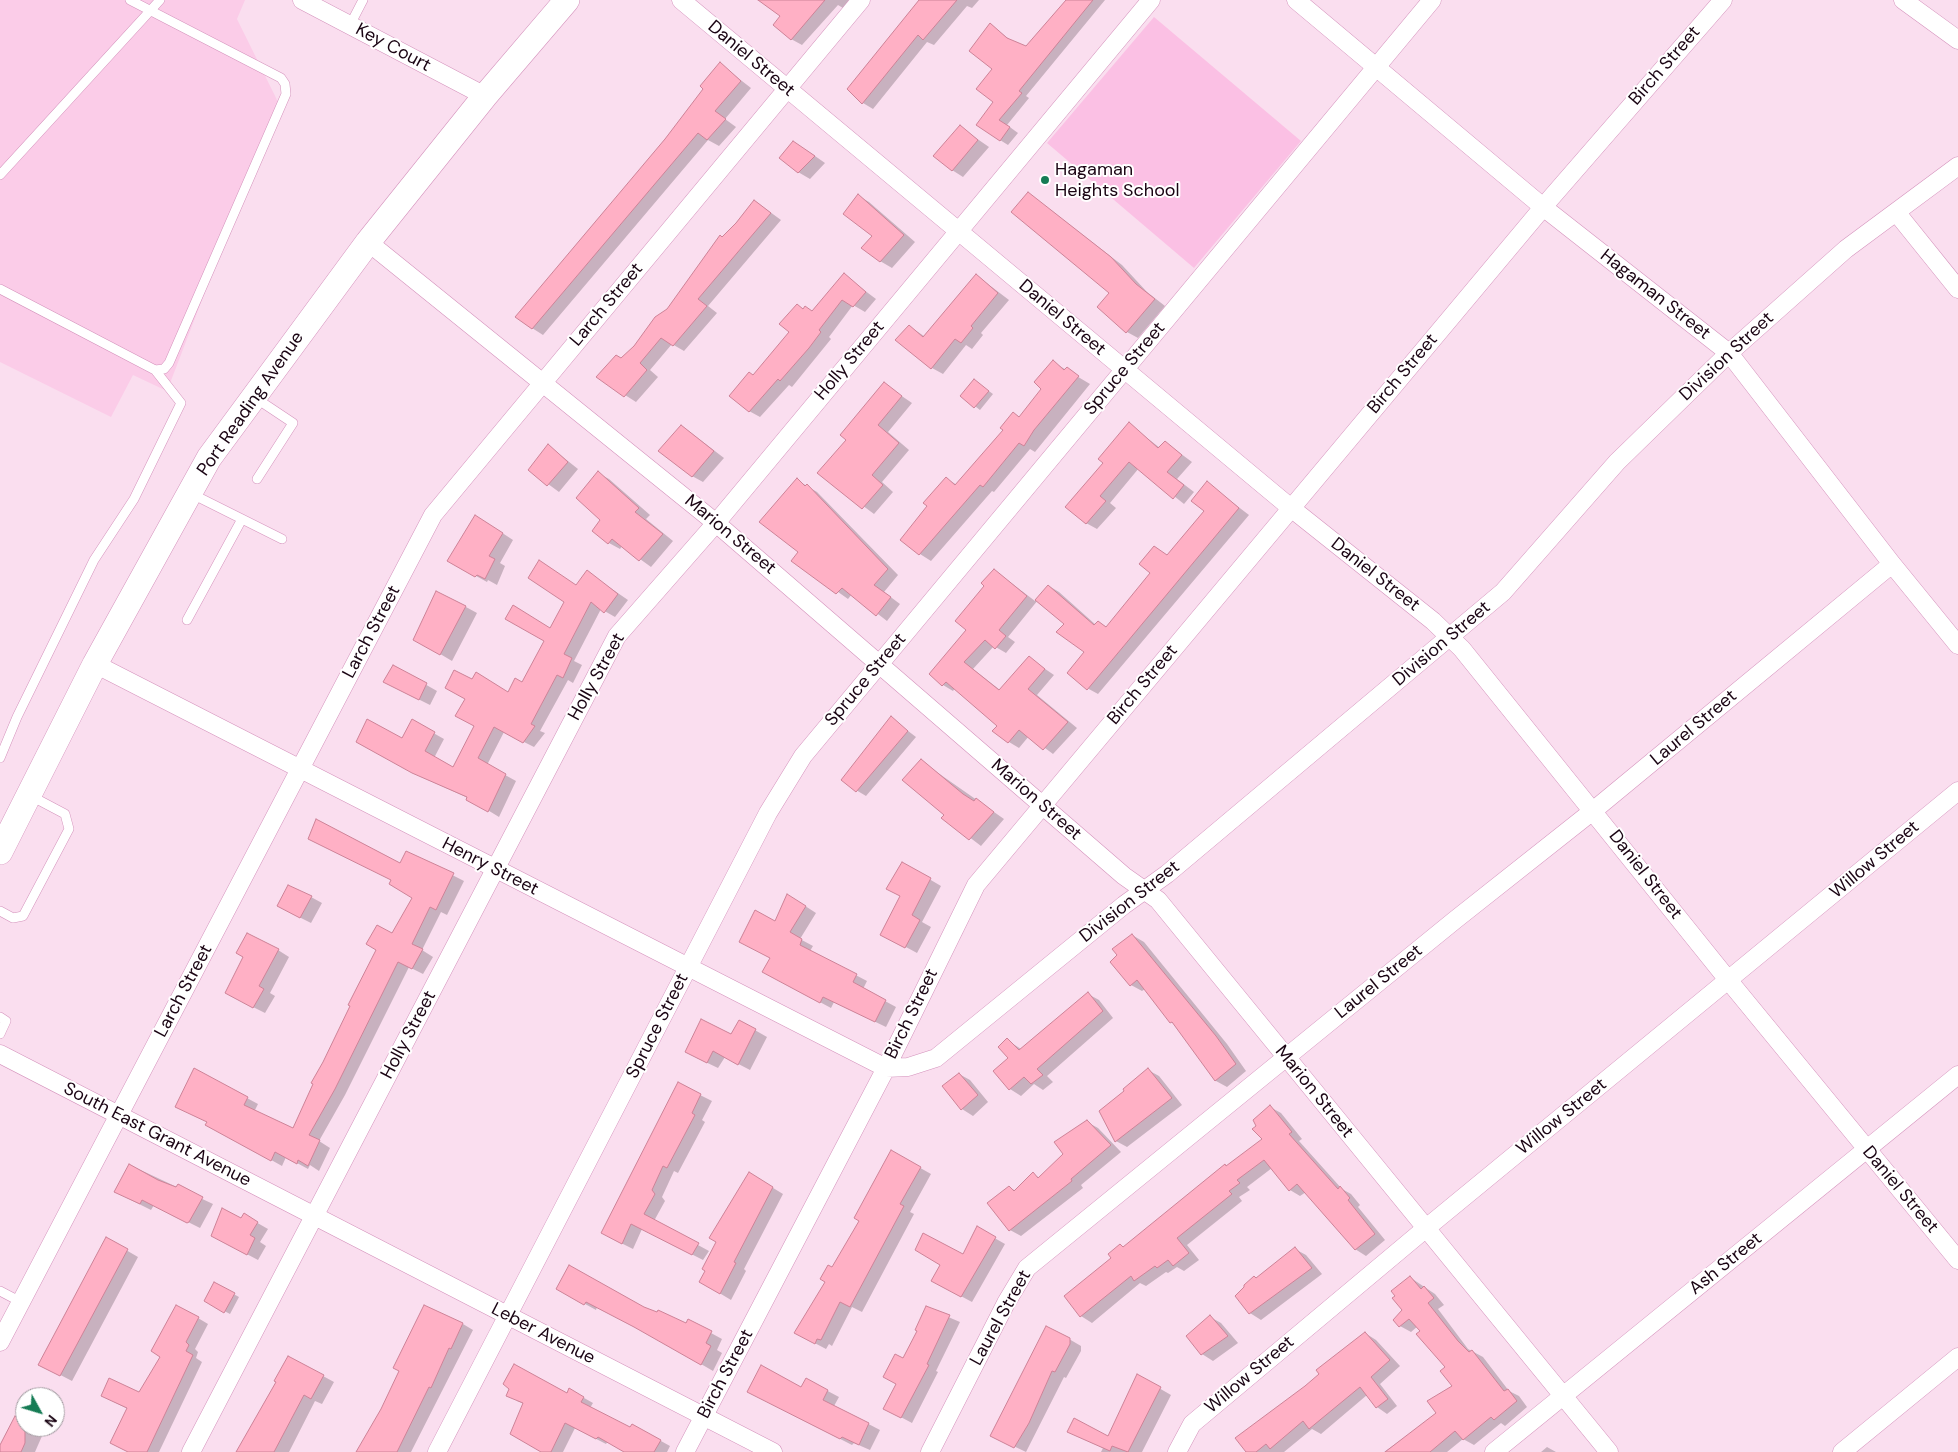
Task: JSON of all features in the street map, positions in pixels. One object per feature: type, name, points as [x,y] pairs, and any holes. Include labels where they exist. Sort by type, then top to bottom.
[{"type":"street","name":"Key Court","points":[[302,0],[485,96]]},
{"type":"street","name":"Port Reading Avenue","points":[[0,852],[95,664],[209,458],[368,242],[485,96],[567,0]]},
{"type":"street","name":"Daniel Street","points":[[681,0],[1291,508],[1433,621],[1462,650],[1594,810],[1729,981],[1958,1260]]},
{"type":"street","name":"Larch Street","points":[[0,1342],[433,515],[860,0]]},
{"type":"street","name":"Holly Street","points":[[191,1452],[617,636],[716,523],[1151,0]]},
{"type":"street","name":"Hagaman Street","points":[[1296,0],[1543,207],[1729,353],[1892,564],[1958,645]]},
{"type":"street","name":"Spruce Street","points":[[437,1452],[768,813],[804,756],[1432,0]]},
{"type":"street","name":"Birch Street","points":[[685,1452],[886,1068],[976,885],[1543,207],[1723,0]]},
{"type":"street","points":[[1903,0],[1958,40]]},
{"type":"street","name":"Division Street","points":[[886,1068],[908,1067],[936,1058],[1144,890],[1167,874],[1449,638],[1503,592],[1618,462],[1729,353],[1846,249],[1958,166]]},
{"type":"street","points":[[1896,212],[1958,288]]},
{"type":"street","name":"Marion Street","points":[[368,242],[716,523],[1124,876],[1158,900],[1609,1452]]},
{"type":"street","name":"Laurel Street","points":[[930,1452],[1006,1303],[1027,1268],[1455,920],[1594,810],[1892,564]]},
{"type":"street","name":"Henry Street","points":[[95,664],[886,1068]]},
{"type":"street","name":"Willow Street","points":[[1178,1452],[1192,1424],[1425,1229],[1958,792]]},
{"type":"street","name":"South East Grant Avenue","points":[[0,1054],[314,1216]]},
{"type":"street","name":"Ash Street","points":[[1494,1452],[1958,1075]]},
{"type":"street","name":"Leber Avenue","points":[[314,1216],[773,1452]]},
{"type":"street","points":[[1842,1452],[1958,1357]]},
{"type":"lane","points":[[130,0],[281,78],[286,94],[169,363],[164,368],[155,370]]},
{"type":"lane","points":[[0,175],[160,0]]},
{"type":"lane","points":[[350,25],[362,0]]},
{"type":"lane","points":[[0,290],[155,370],[181,403],[134,499],[94,560],[17,717],[0,758]]},
{"type":"lane","points":[[254,397],[293,423],[257,479]]},
{"type":"lane","points":[[190,493],[282,539]]},
{"type":"lane","points":[[187,620],[242,519]]},
{"type":"lane","points":[[0,911],[13,918],[23,916],[69,829],[65,814],[29,795]]},
{"type":"lane","points":[[0,1017],[6,1021],[0,1034]]},
{"type":"lane","points":[[0,1291],[21,1302]]},
{"type":"shaded area","points":[[0,0],[245,0],[237,19],[278,102],[167,391],[133,375],[111,417],[0,362]]},
{"type":"shaded area","points":[[1154,17],[1301,141],[1194,268],[1047,143]]},
{"type":"building","points":[[758,0],[825,0],[791,40],[773,25],[780,16]]},
{"type":"building","points":[[919,0],[957,0],[923,40],[918,35],[862,104],[847,89]]},
{"type":"building","points":[[1066,0],[1093,0],[1019,91],[1022,93],[999,120],[1010,127],[1000,141],[976,125],[993,102],[976,89],[992,69],[969,51],[990,23],[1007,38],[1026,46]]},
{"type":"building","points":[[720,62],[741,81],[715,111],[726,119],[707,140],[698,133],[532,329],[515,317],[665,139],[703,89],[700,86]]},
{"type":"building","points":[[960,125],[978,140],[952,171],[933,156]]},
{"type":"building","points":[[793,141],[815,156],[798,173],[779,158]]},
{"type":"building","points":[[1028,192],[1111,257],[1136,284],[1155,299],[1126,333],[1097,307],[1109,293],[1011,212]]},
{"type":"building","points":[[858,194],[904,235],[880,262],[861,248],[872,236],[843,214]]},
{"type":"building","points":[[754,200],[771,213],[698,299],[707,306],[673,346],[661,338],[640,363],[647,370],[624,397],[596,377],[616,355],[621,358],[634,346],[655,317],[667,309],[720,235],[722,237],[736,223]]},
{"type":"building","points":[[844,273],[866,292],[853,307],[842,300],[819,330],[821,332],[809,348],[749,412],[729,396],[749,372],[753,375],[789,332],[779,324],[797,304],[803,309],[805,306],[812,311]]},
{"type":"building","points":[[976,274],[998,293],[971,326],[973,328],[961,343],[955,339],[931,369],[895,340],[909,325],[923,337]]},
{"type":"building","points":[[1053,360],[1064,370],[1067,367],[1079,376],[1034,430],[1024,446],[1019,443],[983,487],[980,485],[919,555],[900,540],[927,506],[923,503],[946,477],[955,485],[1003,430],[1000,428],[1013,412],[1019,417],[1041,389],[1034,382]]},
{"type":"building","points":[[974,379],[989,391],[974,408],[960,396]]},
{"type":"building","points":[[884,382],[902,396],[878,425],[899,443],[872,475],[883,485],[862,509],[817,473],[846,440],[840,435]]},
{"type":"building","points":[[1129,422],[1158,448],[1165,441],[1182,455],[1167,472],[1184,485],[1173,499],[1129,462],[1100,496],[1106,501],[1086,524],[1065,507],[1103,463],[1098,459]]},
{"type":"building","points":[[681,425],[714,451],[692,477],[658,451]]},
{"type":"building","points":[[548,444],[568,462],[547,486],[528,470]]},
{"type":"building","points":[[598,471],[639,508],[635,512],[663,534],[639,561],[612,539],[608,544],[592,531],[600,520],[576,498]]},
{"type":"building","points":[[797,478],[805,486],[807,484],[888,569],[874,585],[891,597],[876,616],[842,588],[836,594],[791,561],[798,552],[759,522]]},
{"type":"building","points":[[1207,481],[1239,508],[1087,690],[1067,673],[1084,652],[1056,632],[1064,624],[1035,600],[1048,585],[1094,625],[1098,621],[1106,627],[1150,573],[1139,564],[1154,546],[1167,555],[1204,511],[1191,501]]},
{"type":"building","points":[[475,515],[503,533],[489,556],[495,559],[485,579],[477,575],[475,577],[447,561]]},
{"type":"building","points":[[539,560],[576,585],[587,570],[618,594],[604,613],[591,602],[564,654],[572,658],[563,678],[557,675],[531,724],[535,726],[523,743],[494,727],[478,758],[506,774],[488,812],[466,800],[467,797],[412,773],[356,742],[367,719],[402,738],[412,719],[435,732],[425,751],[453,767],[474,726],[455,716],[465,699],[445,688],[454,670],[472,679],[476,672],[508,692],[515,678],[522,682],[544,641],[505,619],[513,605],[550,628],[564,602],[528,578]]},
{"type":"building","points":[[994,569],[1027,596],[999,630],[1006,636],[995,649],[985,640],[964,662],[999,690],[1029,656],[1045,669],[1028,689],[1068,722],[1043,750],[1019,730],[1008,743],[992,731],[997,726],[946,682],[942,686],[929,674],[966,630],[955,621],[984,586],[981,583]]},
{"type":"building","points":[[436,591],[466,606],[440,655],[413,640]]},
{"type":"building","points":[[393,665],[427,683],[419,700],[383,682]]},
{"type":"building","points":[[891,716],[908,731],[856,792],[841,780]]},
{"type":"building","points":[[921,759],[963,794],[974,801],[976,798],[994,812],[969,840],[941,818],[944,815],[902,780]]},
{"type":"building","points":[[316,819],[400,863],[406,851],[454,873],[436,910],[430,907],[412,944],[423,949],[412,969],[398,962],[335,1089],[309,1135],[320,1140],[308,1166],[298,1160],[297,1164],[275,1152],[271,1161],[205,1125],[207,1122],[175,1107],[194,1068],[248,1097],[244,1105],[293,1128],[313,1084],[311,1083],[323,1062],[350,1006],[348,1005],[376,950],[366,944],[377,925],[392,933],[412,898],[389,884],[391,880],[308,839]]},
{"type":"building","points":[[902,862],[931,878],[912,915],[920,920],[905,948],[880,935],[900,896],[886,889]]},
{"type":"building","points":[[288,885],[312,896],[300,918],[277,906]]},
{"type":"building","points":[[787,894],[806,906],[790,932],[802,939],[800,945],[857,974],[853,982],[886,1000],[875,1022],[823,997],[820,1003],[762,972],[770,958],[739,942],[755,910],[775,921]]},
{"type":"building","points":[[247,933],[279,949],[259,986],[264,989],[253,1008],[225,993],[243,957],[236,953]]},
{"type":"building","points":[[1132,934],[1216,1036],[1236,1064],[1215,1081],[1172,1022],[1170,1023],[1137,980],[1130,986],[1110,962],[1117,955],[1112,949]]},
{"type":"building","points":[[1088,992],[1103,1011],[1037,1069],[1043,1075],[1031,1084],[1024,1077],[1009,1090],[993,1071],[1008,1058],[998,1047],[1007,1038],[1019,1050]]},
{"type":"building","points":[[701,1019],[731,1034],[739,1020],[756,1029],[738,1065],[713,1051],[707,1063],[685,1052]]},
{"type":"building","points":[[1148,1068],[1172,1098],[1115,1142],[1099,1111]]},
{"type":"building","points":[[959,1073],[978,1095],[961,1110],[942,1086]]},
{"type":"building","points":[[678,1082],[701,1094],[692,1113],[695,1115],[667,1168],[663,1166],[652,1190],[655,1194],[644,1214],[699,1243],[692,1255],[631,1224],[622,1244],[601,1233]]},
{"type":"building","points":[[1270,1105],[1292,1132],[1289,1134],[1338,1189],[1340,1186],[1350,1198],[1348,1200],[1375,1234],[1355,1250],[1297,1184],[1289,1191],[1264,1160],[1237,1180],[1240,1183],[1229,1191],[1232,1194],[1177,1238],[1189,1253],[1173,1266],[1168,1260],[1157,1268],[1155,1266],[1134,1281],[1131,1276],[1080,1317],[1064,1296],[1111,1258],[1108,1254],[1120,1244],[1123,1247],[1225,1164],[1226,1166],[1262,1139],[1252,1129],[1256,1126],[1253,1120]]},
{"type":"building","points":[[1087,1120],[1111,1145],[1071,1179],[1072,1181],[1009,1231],[987,1203],[1009,1186],[1014,1191],[1033,1172],[1038,1178],[1063,1154],[1054,1142]]},
{"type":"building","points":[[891,1150],[921,1167],[900,1204],[904,1206],[850,1307],[840,1302],[821,1340],[817,1339],[815,1344],[794,1333],[825,1282],[820,1279],[828,1265],[832,1267],[859,1221],[854,1218]]},
{"type":"building","points":[[129,1164],[158,1180],[176,1187],[178,1184],[203,1197],[189,1222],[187,1223],[142,1200],[140,1204],[114,1192]]},
{"type":"building","points":[[749,1172],[773,1187],[734,1262],[736,1263],[720,1294],[699,1282],[705,1271],[702,1269],[716,1242],[709,1238]]},
{"type":"building","points":[[222,1208],[241,1218],[244,1213],[258,1222],[250,1235],[255,1238],[247,1255],[211,1236]]},
{"type":"building","points":[[977,1226],[996,1237],[961,1297],[931,1281],[940,1265],[915,1250],[923,1233],[963,1254]]},
{"type":"building","points":[[106,1237],[128,1249],[60,1376],[38,1365]]},
{"type":"building","points":[[1295,1247],[1312,1268],[1249,1314],[1235,1296],[1254,1276],[1256,1278]]},
{"type":"building","points":[[569,1265],[644,1307],[657,1312],[658,1310],[686,1323],[688,1319],[712,1331],[706,1343],[711,1346],[701,1365],[634,1327],[586,1302],[584,1305],[556,1289]]},
{"type":"building","points":[[1410,1276],[1421,1289],[1424,1286],[1434,1298],[1428,1303],[1458,1341],[1469,1352],[1472,1350],[1504,1391],[1508,1389],[1517,1401],[1494,1420],[1491,1417],[1463,1440],[1455,1431],[1430,1452],[1385,1452],[1436,1413],[1427,1401],[1452,1386],[1440,1371],[1445,1367],[1416,1334],[1420,1331],[1409,1319],[1399,1327],[1393,1320],[1402,1310],[1392,1298],[1395,1296],[1391,1291]]},
{"type":"building","points":[[214,1282],[235,1293],[224,1313],[204,1301]]},
{"type":"building","points":[[176,1305],[199,1317],[186,1342],[189,1345],[186,1351],[193,1355],[147,1452],[128,1452],[110,1443],[127,1408],[101,1396],[109,1378],[139,1392],[160,1357],[151,1351]]},
{"type":"building","points":[[424,1305],[463,1323],[451,1349],[449,1348],[431,1388],[429,1387],[397,1452],[356,1452],[381,1409],[399,1371],[393,1368]]},
{"type":"building","points":[[926,1306],[950,1315],[927,1364],[929,1365],[901,1418],[883,1409],[896,1384],[883,1377],[895,1354],[903,1358],[917,1331],[915,1330]]},
{"type":"building","points":[[1210,1315],[1228,1336],[1201,1355],[1186,1336]]},
{"type":"building","points":[[1046,1326],[1070,1338],[1070,1344],[1055,1372],[1052,1371],[1029,1423],[1014,1448],[990,1436]]},
{"type":"building","points":[[1365,1332],[1390,1360],[1371,1377],[1388,1399],[1376,1408],[1360,1387],[1309,1429],[1303,1421],[1270,1449],[1266,1444],[1256,1452],[1246,1452],[1235,1438],[1305,1386],[1319,1374],[1316,1370]]},
{"type":"building","points":[[288,1356],[324,1375],[311,1399],[304,1395],[274,1452],[236,1452],[276,1382],[274,1381]]},
{"type":"building","points":[[514,1364],[567,1393],[569,1388],[584,1397],[581,1402],[630,1427],[632,1424],[661,1440],[654,1452],[624,1452],[598,1437],[596,1439],[565,1423],[551,1452],[541,1452],[510,1434],[523,1403],[506,1396],[509,1389],[503,1384]]},
{"type":"building","points":[[761,1365],[801,1387],[806,1378],[828,1390],[823,1400],[869,1423],[859,1445],[842,1437],[840,1439],[747,1392]]},
{"type":"building","points":[[1137,1374],[1161,1387],[1128,1452],[1112,1446],[1110,1451],[1067,1432],[1074,1418],[1108,1436]]},
{"type":"building","points":[[15,1416],[15,1437],[25,1437],[25,1443],[21,1452],[0,1452],[0,1445]]},
{"type":"place","name":"Hagaman Heights School","points":[[1045,180]]}]
